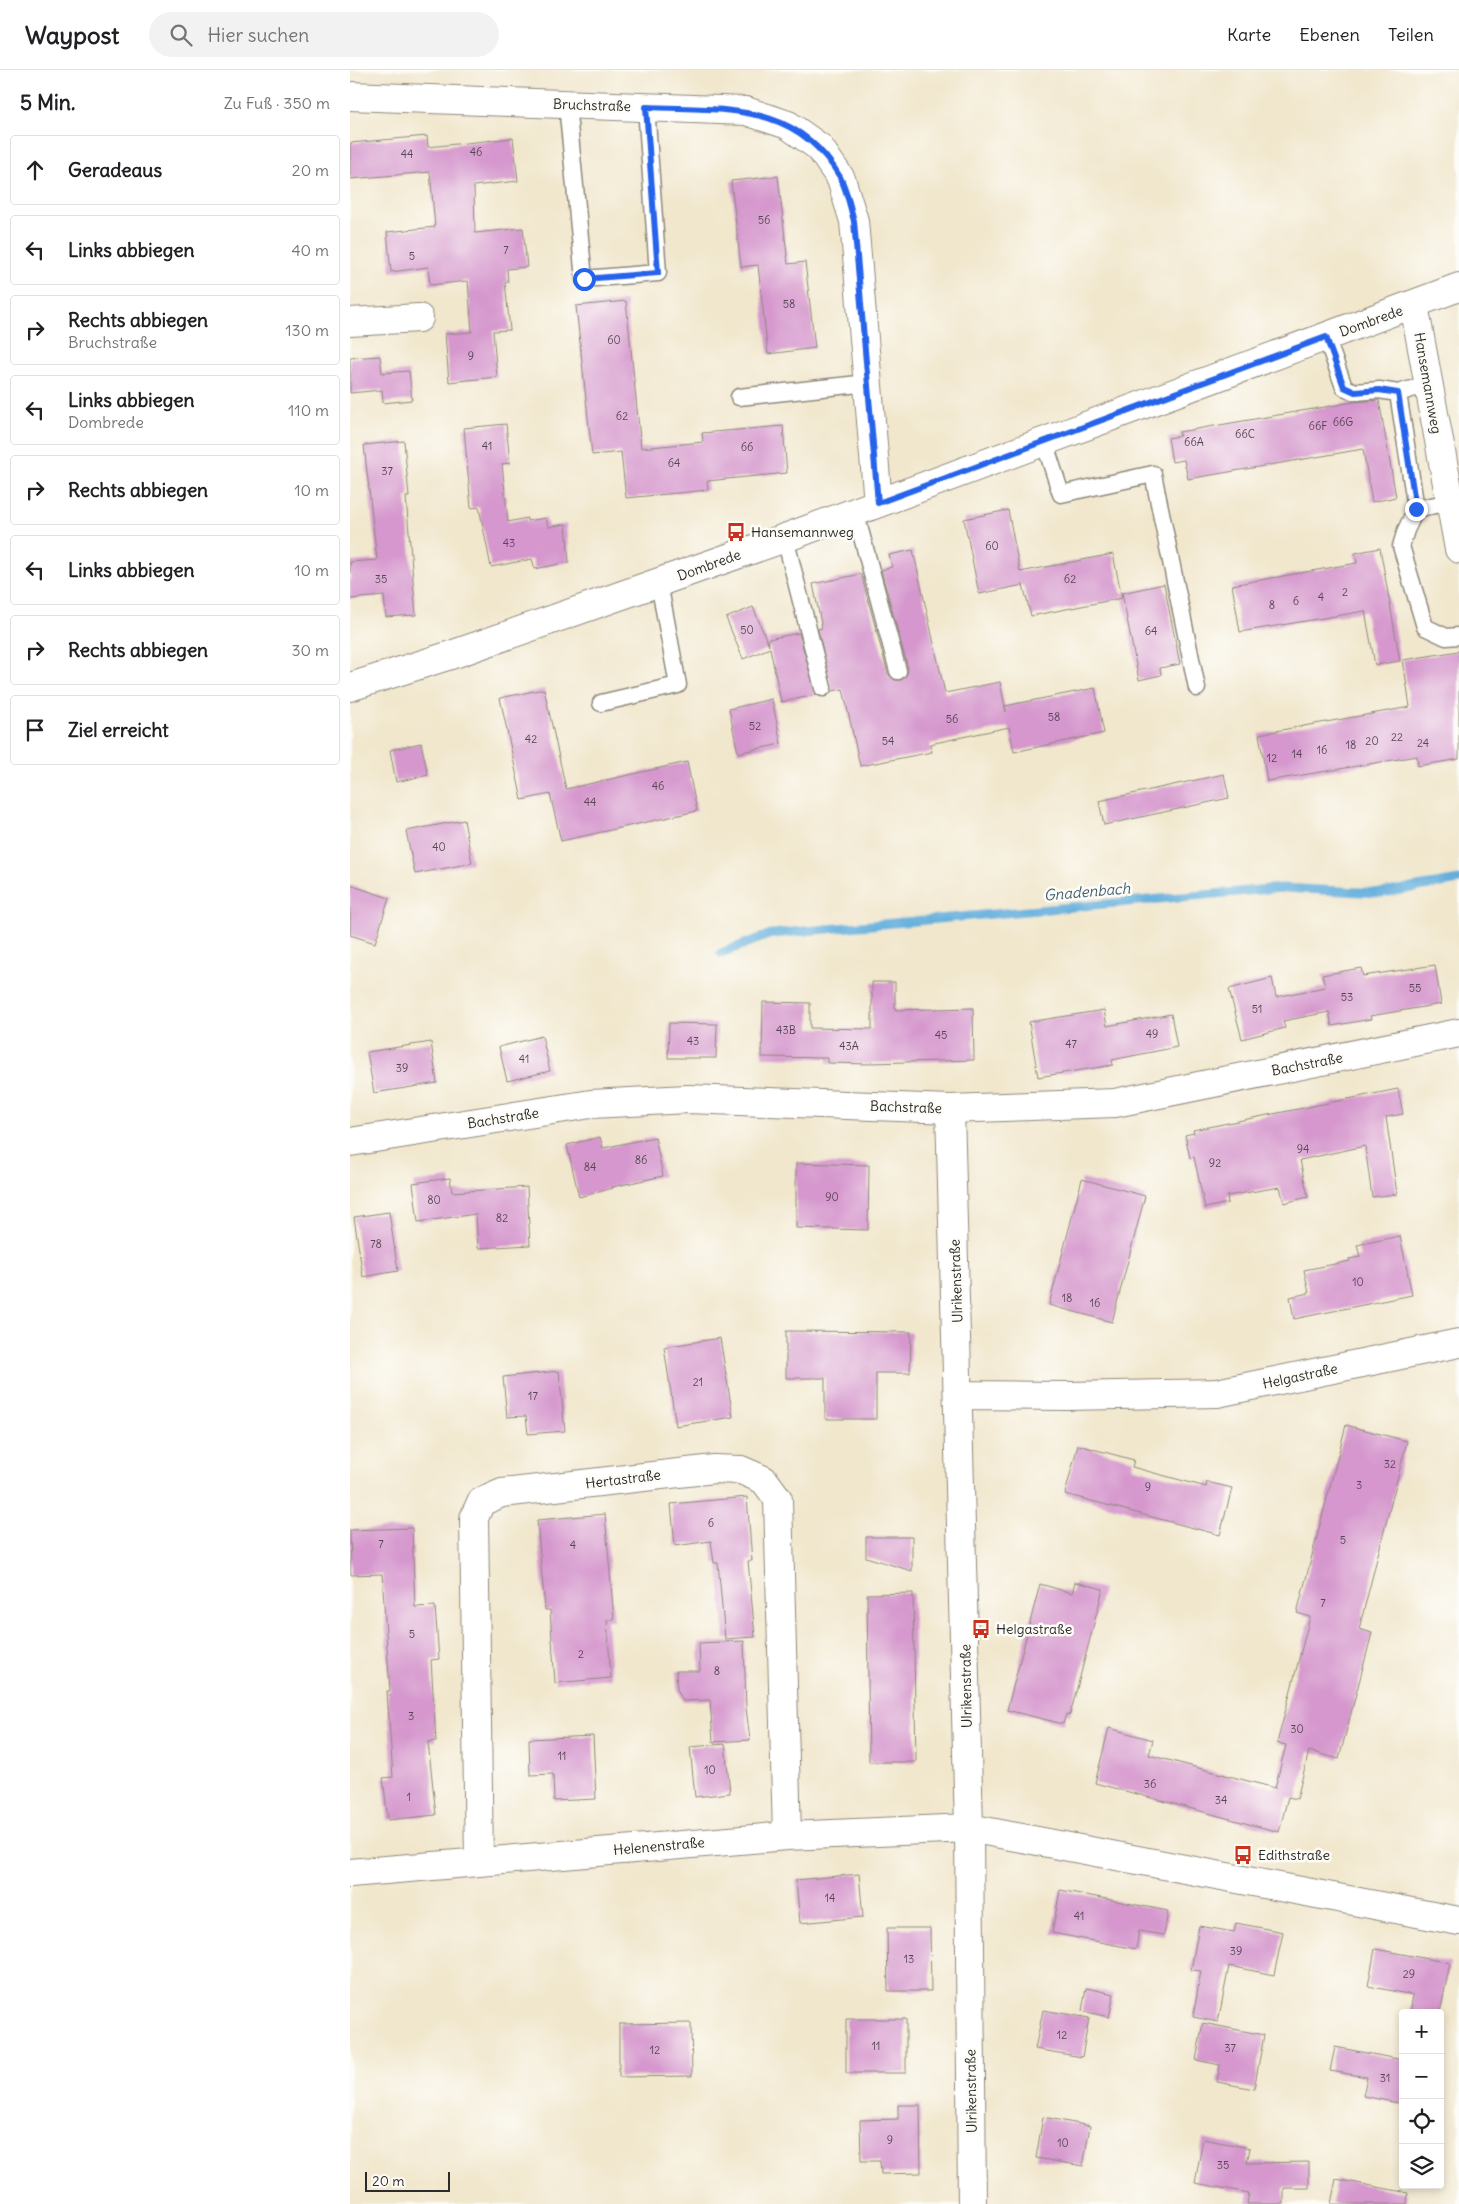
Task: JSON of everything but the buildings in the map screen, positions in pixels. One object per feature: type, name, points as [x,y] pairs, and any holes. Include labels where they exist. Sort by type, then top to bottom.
[{"type":"street","name":"Bruchstraße","points":[[350,96],[746,112],[788,125],[819,147],[841,179],[854,221],[868,383],[867,507]]},
{"type":"street","name":"Dombrede","points":[[350,687],[454,654],[785,538],[1459,287]]},
{"type":"street","name":"Hansemannweg","points":[[1414,305],[1459,548]]},
{"type":"street","points":[[350,322],[419,318]]},
{"type":"street","name":"Bachstraße","points":[[350,1142],[592,1104],[688,1099],[950,1108],[1115,1103],[1459,1033]]},
{"type":"street","name":"Ulrikenstraße","points":[[950,1108],[969,1828],[972,2204]]},
{"type":"street","name":"Helgastraße","points":[[959,1395],[1068,1396],[1217,1393],[1459,1343]]},
{"type":"street","name":"Hertastraße","points":[[479,1861],[474,1518],[481,1502],[502,1493],[714,1468],[741,1470],[764,1480],[778,1499],[787,1836]]},
{"type":"street","points":[[969,1828],[1459,1921]]},
{"type":"street","name":"Helenenstraße","points":[[350,1873],[787,1836],[969,1828]]},
{"type":"lane","points":[[567,104],[584,279],[658,273],[646,107]]},
{"type":"lane","points":[[1326,337],[1344,387],[1355,392],[1379,390],[1398,393],[1428,384]]},
{"type":"lane","points":[[739,397],[868,383]]},
{"type":"lane","points":[[1398,393],[1416,509],[1401,546],[1425,627],[1446,637],[1459,636]]},
{"type":"lane","points":[[1044,441],[1062,494],[1153,474],[1197,688]]},
{"type":"lane","points":[[1416,509],[1450,502]]},
{"type":"lane","points":[[867,507],[898,671]]},
{"type":"lane","points":[[785,538],[823,688]]},
{"type":"lane","points":[[601,703],[678,685],[659,583]]},
{"type":"waterway","name":"Gnadenbach","points":[[721,953],[771,934],[1281,888],[1382,893],[1459,880]]},
{"type":"place","name":"Hansemannweg","points":[[736,532]]},
{"type":"place","name":"Helgastraße","points":[[981,1629]]},
{"type":"place","name":"Edithstraße","points":[[1243,1855]]},
{"type":"route","points":[[584,279],[658,273],[646,107],[746,112],[788,125],[819,147],[841,179],[854,221],[878,503],[1326,337],[1335,367],[1344,387],[1355,392],[1390,390],[1398,393],[1416,509]]}]
